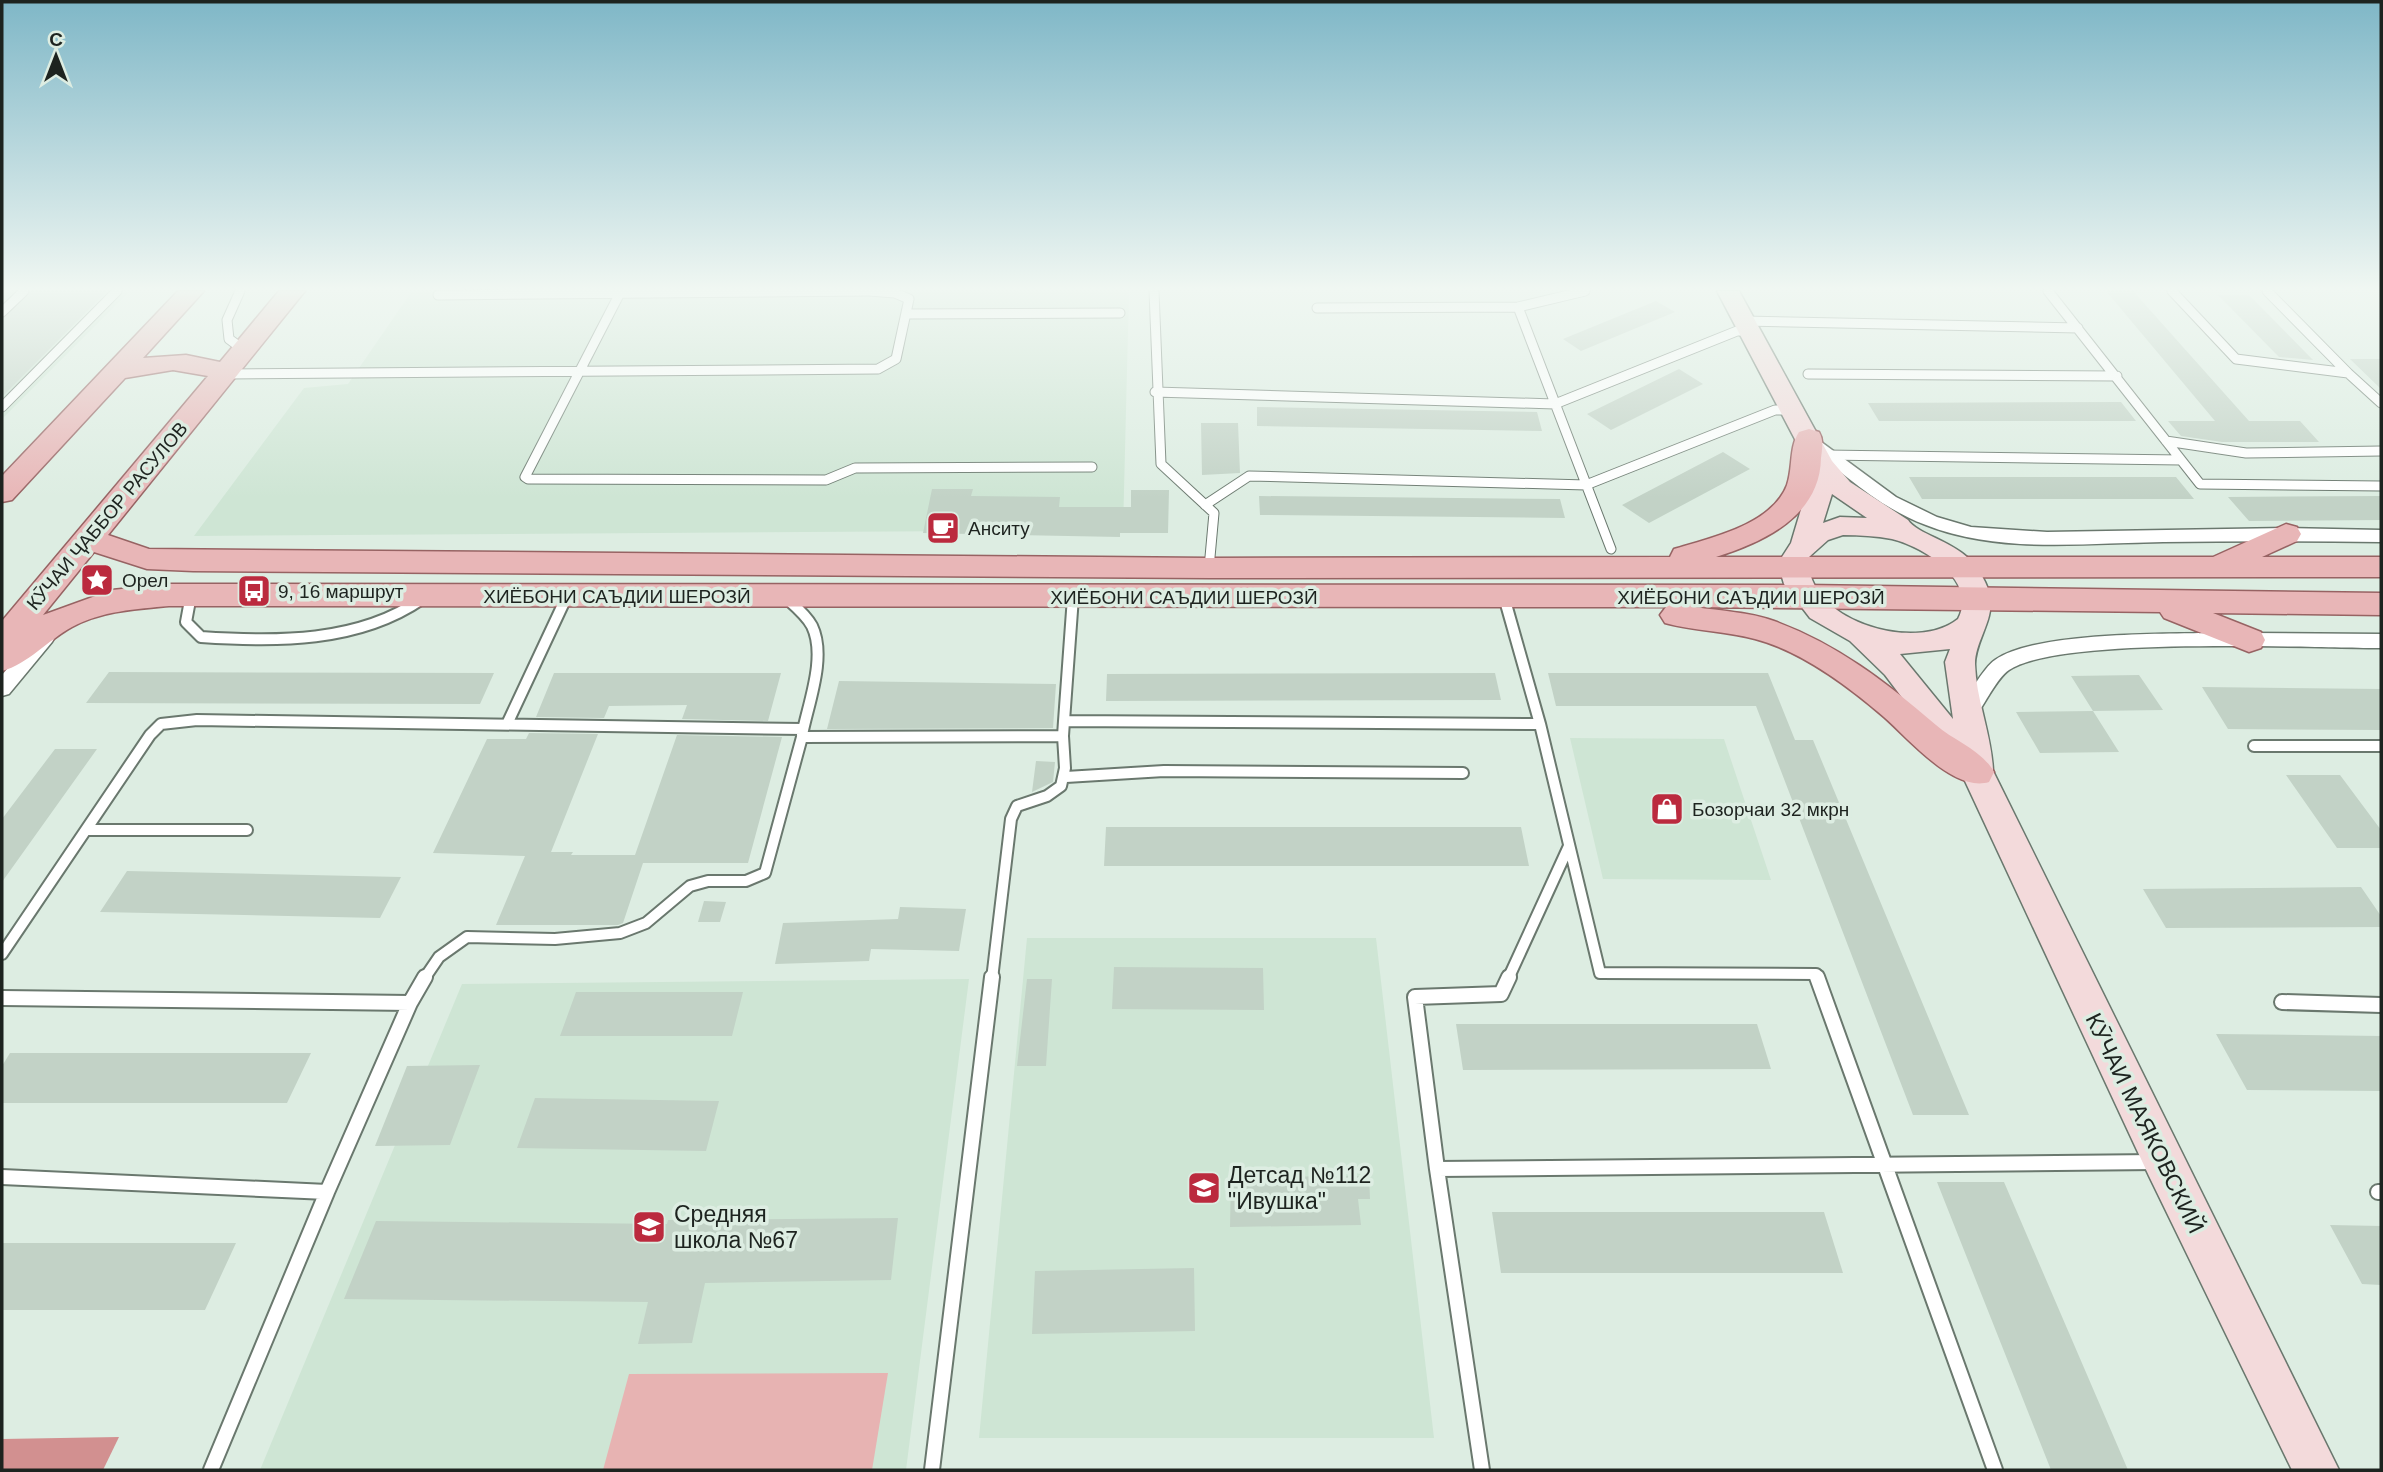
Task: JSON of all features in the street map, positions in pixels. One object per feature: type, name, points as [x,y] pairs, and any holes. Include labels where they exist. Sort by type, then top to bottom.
[{"type":"main road","points":[[2,493],[130,360]]},
{"type":"main road","name":"КӮЧАИ ҶАББОР РАСУЛОВ","points":[[2,643],[236,360]]},
{"type":"main road","points":[[120,371],[170,362],[211,366],[224,374]]},
{"type":"main road","points":[[1648,567],[1733,542],[1768,522],[1790,504],[1806,471],[1820,453]]},
{"type":"main road","points":[[2216,566],[2286,534]]},
{"type":"main road","name":"ХИЁБОНИ САЪДИИ ШЕРОЗӢ","points":[[87,539],[147,559],[193,561],[1209,568],[1648,567],[1798,554],[1961,567],[2381,567]]},
{"type":"main road","points":[[180,596],[193,561]]},
{"type":"main road","name":"ХИЁБОНИ САЪДИИ ШЕРОЗӢ","points":[[2,659],[62,618],[112,601],[180,596],[1805,596],[1976,609],[2156,603],[2381,604]]},
{"type":"main road","points":[[1573,596],[1638,610],[1722,620],[1763,629],[1812,650],[1853,675],[1896,708],[1925,736],[1977,773]]},
{"type":"main road","points":[[2156,603],[2249,639]]},
{"type":"street","points":[[1765,360],[1840,488],[1942,551],[1961,567],[1976,609]]},
{"type":"street","points":[[1820,453],[1890,501],[1931,521],[1970,533],[2047,538],[2286,534],[2381,536]]},
{"type":"street","points":[[1798,554],[1821,486],[1820,453]]},
{"type":"street","points":[[1798,554],[1829,529],[1865,526],[1917,538]]},
{"type":"street","name":"КӮЧАИ МАЯКОВСКИЙ","points":[[1798,554],[1796,581],[1805,596],[1839,624],[1861,634],[1917,644],[1951,637],[1961,633],[1976,609]]},
{"type":"street","name":"КӮЧАИ МАЯКОВСКИЙ","points":[[1976,609],[1960,662],[1977,773]]},
{"type":"street","points":[[2,690],[62,618]]},
{"type":"street","name":"КӮЧАИ МАЯКОВСКИЙ","points":[[1861,634],[1896,667],[1977,773],[2162,1162],[2316,1470]]},
{"type":"street","points":[[1968,712],[2001,665],[2038,650],[2114,643],[2249,639],[2381,641]]},
{"type":"lane","points":[[2,407],[49,360]]},
{"type":"lane","points":[[584,360],[525,477],[528,479],[826,480],[855,468],[1092,467]]},
{"type":"lane","points":[[224,374],[878,369],[895,360]]},
{"type":"lane","points":[[1155,360],[1161,464],[1214,513],[1209,568]]},
{"type":"lane","points":[[1538,360],[1611,549]]},
{"type":"lane","points":[[1155,392],[1555,404],[1665,360]]},
{"type":"lane","points":[[2103,360],[2200,484],[2381,486]]},
{"type":"lane","points":[[2242,360],[2348,373]]},
{"type":"lane","points":[[2335,360],[2381,403]]},
{"type":"lane","points":[[1808,374],[2116,376]]},
{"type":"lane","points":[[1205,505],[1250,476],[1586,485],[1775,410],[1794,410]]},
{"type":"lane","points":[[2166,441],[2199,450],[2227,452],[2381,451]]},
{"type":"lane","points":[[1820,453],[2180,460]]},
{"type":"lane","points":[[180,596],[186,622],[201,638],[241,641],[312,636],[355,628],[393,618],[427,596]]},
{"type":"lane","points":[[508,722],[518,706],[567,596]]},
{"type":"lane","points":[[211,1470],[327,1192],[410,1003],[433,962],[447,947],[467,937],[615,936],[642,925],[687,888],[710,881],[741,884],[765,873],[802,733],[816,653],[813,629],[802,612],[783,596]]},
{"type":"lane","points":[[932,1470],[1011,819],[1017,806],[1049,797],[1061,790],[1066,777],[1063,736],[1073,597]]},
{"type":"lane","points":[[1504,597],[1540,724],[1600,973],[1816,974],[1995,1470]]},
{"type":"lane","points":[[2,954],[150,735],[161,724],[197,720],[508,722],[802,733],[1063,736]]},
{"type":"lane","points":[[1064,722],[1540,724]]},
{"type":"lane","points":[[2254,746],[2381,746]]},
{"type":"lane","points":[[1066,777],[1164,771],[1463,773]]},
{"type":"lane","points":[[86,830],[247,830]]},
{"type":"lane","points":[[1482,1470],[1437,1169],[1415,997],[1501,995],[1569,846]]},
{"type":"lane","points":[[2,998],[410,1003]]},
{"type":"lane","points":[[2282,1002],[2381,1005]]},
{"type":"lane","points":[[1437,1169],[2162,1162]]},
{"type":"lane","points":[[2,1177],[327,1192]]},
{"type":"shaded area","points":[[2,360],[61,360],[2,419]]},
{"type":"shaded area","points":[[365,360],[1127,360],[1123,530],[194,536],[304,388],[348,384]]},
{"type":"shaded area","name":"Бозорчаи 32 мкрн","points":[[1570,738],[1724,739],[1771,880],[1603,879]]},
{"type":"shaded area","name":"Детсад №112 \"Ивушка\"","points":[[1027,938],[1376,938],[1434,1438],[979,1438]]},
{"type":"shaded area","name":"Средняя школа №67","points":[[969,979],[906,1470],[260,1470],[462,984]]},
{"type":"shaded area","points":[[888,1373],[872,1470],[603,1470],[629,1374]]},
{"type":"shaded area","points":[[119,1437],[103,1470],[2,1470],[2,1439]]},
{"type":"building","points":[[2,360],[39,360],[2,397]]},
{"type":"building","points":[[2164,360],[2194,360],[2249,421],[2300,421],[2319,442],[2222,442],[2181,436],[2168,421],[2215,421]]},
{"type":"building","points":[[2351,360],[2381,360],[2381,389]]},
{"type":"building","points":[[1679,369],[1703,384],[1611,430],[1587,414]]},
{"type":"building","points":[[2121,402],[2136,421],[1879,421],[1868,403]]},
{"type":"building","points":[[1257,407],[1537,412],[1542,431],[1257,426]]},
{"type":"building","points":[[1201,423],[1238,423],[1240,473],[1202,475]]},
{"type":"building","points":[[1723,452],[1750,469],[1649,523],[1622,505]]},
{"type":"building","points":[[1909,477],[2176,477],[2194,499],[1922,499]]},
{"type":"building","points":[[932,489],[973,489],[971,496],[1060,497],[1059,507],[1131,507],[1131,490],[1169,490],[1168,533],[1120,533],[1120,537],[923,533]]},
{"type":"building","points":[[1259,496],[1560,499],[1565,518],[1260,515]]},
{"type":"building","points":[[2381,496],[2381,520],[2249,521],[2228,497]]},
{"type":"building","points":[[109,672],[494,673],[480,704],[86,703]]},
{"type":"building","points":[[554,673],[781,673],[768,721],[682,719],[687,705],[609,706],[604,718],[536,717]]},
{"type":"building","points":[[1495,673],[1501,700],[1106,701],[1107,674]]},
{"type":"building","points":[[1548,673],[1768,673],[1795,740],[1813,740],[1969,1115],[1913,1115],[1756,706],[1556,706]]},
{"type":"building","points":[[2139,675],[2163,710],[2093,711],[2071,676]]},
{"type":"building","points":[[839,681],[1056,684],[1053,728],[827,729]]},
{"type":"building","points":[[2202,687],[2381,689],[2381,730],[2228,729]]},
{"type":"building","points":[[2093,711],[2119,752],[2040,753],[2016,712]]},
{"type":"building","points":[[529,733],[598,734],[551,852],[573,852],[571,855],[635,855],[677,735],[782,737],[748,863],[643,863],[623,923],[618,925],[496,925],[525,856],[433,853],[487,739],[526,739]]},
{"type":"building","points":[[55,749],[97,749],[2,882],[2,819]]},
{"type":"building","points":[[1036,761],[1055,762],[1053,782],[1032,792]]},
{"type":"building","points":[[2286,775],[2340,775],[2381,830],[2381,848],[2337,848]]},
{"type":"building","points":[[1106,827],[1521,827],[1529,866],[1104,866]]},
{"type":"building","points":[[127,871],[401,877],[380,918],[100,912]]},
{"type":"building","points":[[2361,887],[2381,916],[2381,927],[2166,928],[2143,889]]},
{"type":"building","points":[[704,901],[726,902],[720,922],[698,922]]},
{"type":"building","points":[[900,907],[966,909],[959,951],[871,949],[869,961],[775,964],[783,923],[898,919]]},
{"type":"building","points":[[1114,967],[1263,968],[1264,1010],[1112,1009]]},
{"type":"building","points":[[1027,979],[1052,979],[1046,1066],[1017,1066]]},
{"type":"building","points":[[576,992],[743,992],[732,1036],[560,1036]]},
{"type":"building","points":[[1456,1024],[1757,1024],[1771,1069],[1463,1070]]},
{"type":"building","points":[[2216,1034],[2381,1036],[2381,1091],[2247,1090]]},
{"type":"building","points":[[10,1053],[311,1053],[287,1103],[2,1103],[2,1066]]},
{"type":"building","points":[[480,1065],[450,1145],[375,1146],[407,1066]]},
{"type":"building","points":[[535,1098],[719,1101],[706,1151],[517,1148]]},
{"type":"building","points":[[1369,1176],[1370,1199],[1358,1199],[1361,1225],[1230,1227],[1231,1177]]},
{"type":"building","points":[[1937,1182],[2004,1182],[2128,1470],[2051,1470]]},
{"type":"building","points":[[1492,1212],[1824,1212],[1843,1273],[1501,1273]]},
{"type":"building","points":[[898,1218],[891,1280],[705,1283],[692,1343],[638,1344],[648,1302],[344,1299],[376,1221],[667,1224],[668,1220]]},
{"type":"building","points":[[2330,1225],[2381,1226],[2381,1285],[2362,1284]]},
{"type":"building","points":[[2,1243],[236,1243],[205,1310],[2,1310]]},
{"type":"building","points":[[1194,1268],[1195,1331],[1032,1334],[1035,1271]]},
{"type":"place","name":"Анситу","points":[[943,528]]},
{"type":"place","name":"Орел","points":[[97,580]]},
{"type":"place","name":"9, 16 маршрут","points":[[254,591]]},
{"type":"place","name":"Бозорчаи 32 мкрн","points":[[1667,809]]},
{"type":"place","name":"Детсад №112 \"Ивушка\"","points":[[1204,1188]]},
{"type":"place","name":"Средняя школа №67","points":[[649,1227]]}]
